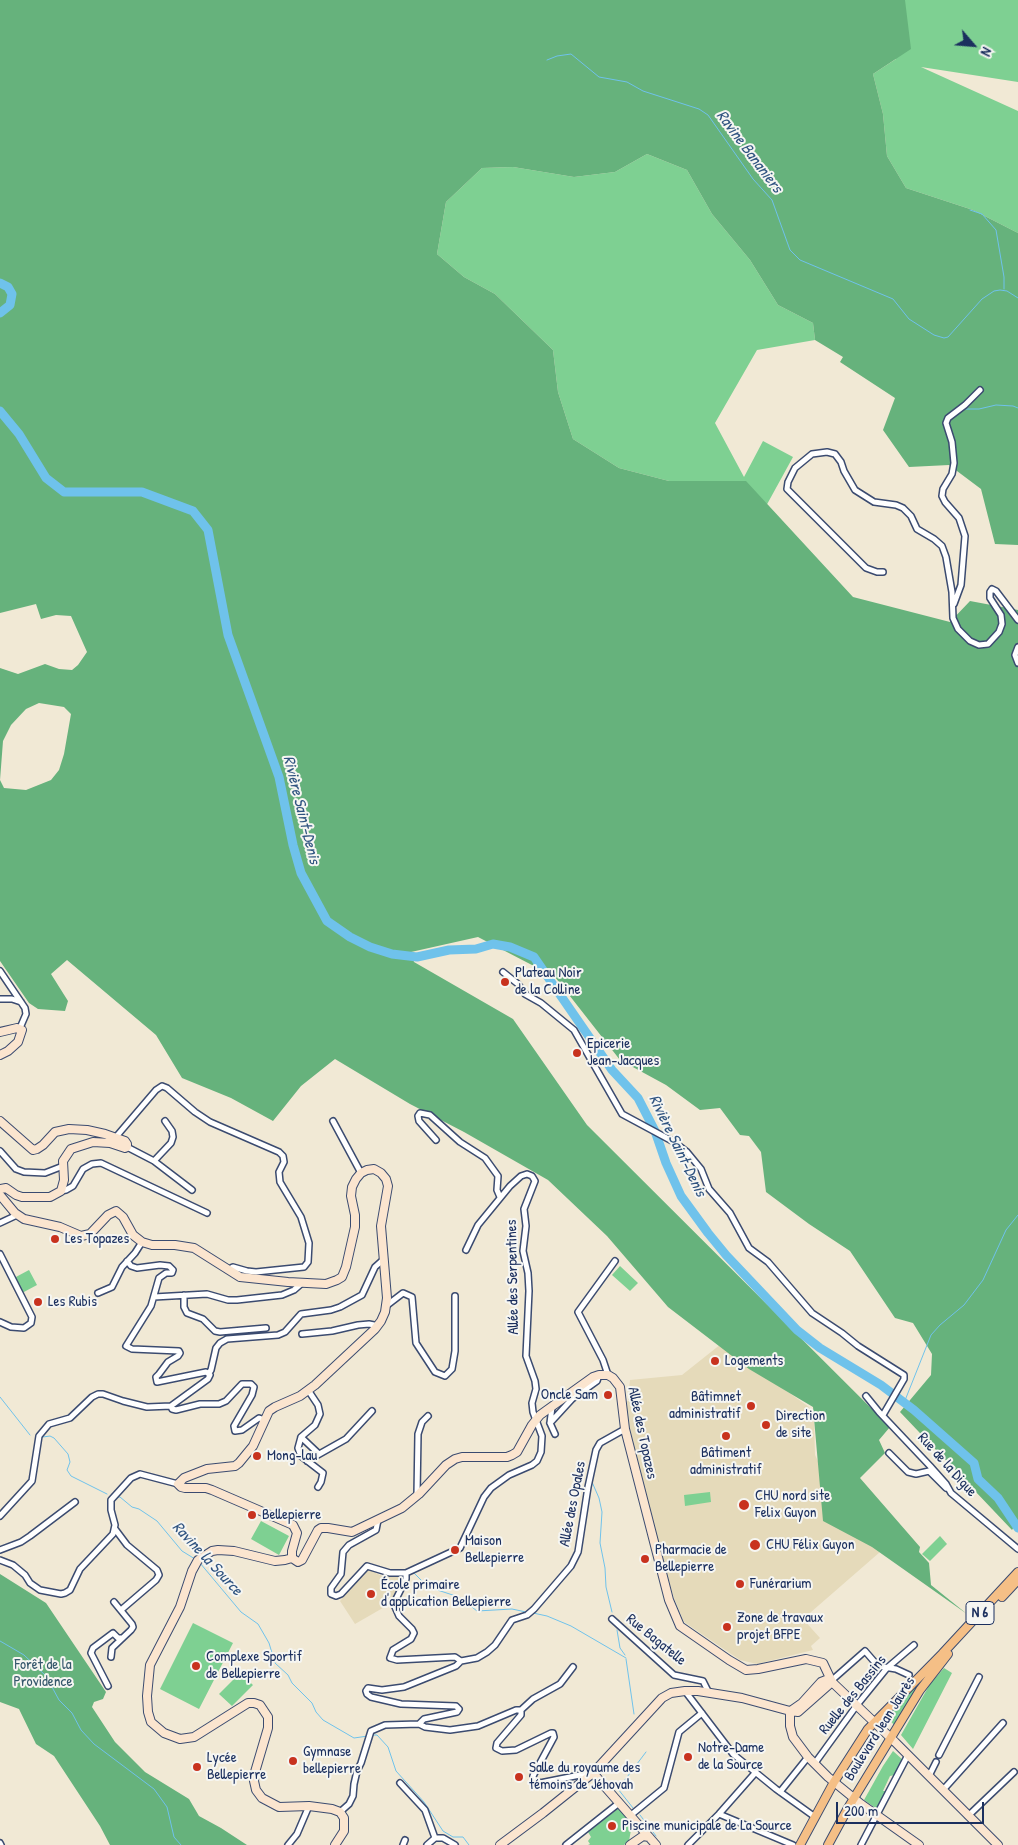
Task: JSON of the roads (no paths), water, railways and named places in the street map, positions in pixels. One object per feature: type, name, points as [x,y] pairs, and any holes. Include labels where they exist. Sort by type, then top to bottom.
[{"type":"main road","points":[[0,1032],[20,1028],[22,1030],[22,1035],[18,1042],[8,1051],[0,1054]]},
{"type":"main road","points":[[0,1121],[33,1150],[40,1147],[51,1135],[59,1130],[87,1130],[124,1141],[128,1144],[124,1148],[110,1143],[93,1142],[76,1147],[68,1152],[63,1161],[64,1180],[61,1191],[50,1197],[29,1198],[16,1195],[6,1188],[0,1189]]},
{"type":"main road","points":[[0,1195],[17,1215],[29,1221],[60,1227],[84,1236],[90,1234],[110,1213],[116,1212],[123,1217],[133,1236],[142,1242],[152,1245],[187,1246],[228,1270],[246,1278],[326,1284],[337,1280],[344,1272],[355,1227],[352,1188],[356,1179],[361,1173],[374,1169],[386,1179],[388,1186],[381,1226],[386,1281],[386,1306],[383,1317],[375,1329],[320,1381],[308,1390],[275,1406],[269,1411],[253,1446],[239,1463],[235,1466],[207,1469],[184,1478],[178,1484],[185,1488],[206,1488],[212,1490],[293,1525],[297,1533],[292,1558]]},
{"type":"main road","points":[[335,1845],[344,1830],[344,1818],[340,1812],[332,1808],[309,1806],[279,1807],[262,1798],[256,1790],[255,1772],[268,1728],[268,1717],[260,1705],[248,1703],[194,1737],[180,1739],[164,1733],[151,1722],[147,1702],[150,1665],[180,1607],[195,1564],[212,1551],[223,1550],[275,1561],[292,1558],[298,1562],[304,1558],[316,1534],[322,1528],[352,1532],[402,1508],[446,1465],[455,1459],[462,1457],[507,1457],[517,1452],[536,1420],[599,1375]]},
{"type":"main road","name":"Allée des Topazes","points":[[599,1375],[608,1375],[620,1387],[625,1429],[669,1600],[680,1626],[746,1670],[806,1659],[820,1662]]},
{"type":"main road","name":"N 6","points":[[944,1655],[1018,1572]]},
{"type":"main road","name":"N 6","points":[[944,1655],[1018,1580]]},
{"type":"main road","name":"Boulevard Jean Jaurès","points":[[800,1845],[834,1782],[873,1722],[944,1655]]},
{"type":"main road","name":"Boulevard Jean Jaurès","points":[[828,1845],[854,1798],[923,1685],[944,1655]]},
{"type":"main road","points":[[820,1662],[826,1667],[831,1681],[998,1845]]},
{"type":"main road","points":[[820,1662],[821,1682]]},
{"type":"main road","points":[[790,1712],[802,1703],[821,1682],[831,1681]]},
{"type":"main road","points":[[500,1845],[593,1773],[662,1698],[672,1693],[685,1691],[742,1698],[790,1712],[801,1710],[831,1681]]},
{"type":"main road","points":[[790,1712],[790,1726],[793,1737],[808,1757],[854,1798],[919,1845]]},
{"type":"main road","points":[[593,1773],[631,1815],[641,1831],[656,1845]]},
{"type":"main road","points":[[633,1843],[641,1831]]},
{"type":"main road","points":[[633,1843],[643,1836],[649,1837]]},
{"type":"street","points":[[953,607],[961,585],[965,544],[964,531],[959,518],[942,496],[943,489],[952,474],[954,463],[952,442],[946,423],[948,418],[970,401],[980,390]]},
{"type":"street","points":[[883,572],[876,572],[866,568],[787,489],[788,482],[795,468],[812,454],[828,452],[835,454],[856,490],[874,502],[896,505],[903,508],[911,516],[917,529],[942,546],[946,557],[953,618],[958,630],[970,641],[979,645],[988,644],[1002,624],[1001,615],[990,598],[991,590],[996,591],[1018,620]]},
{"type":"street","points":[[1018,647],[1015,656],[1018,663]]},
{"type":"street","points":[[0,971],[25,1008],[26,1014],[20,1028]]},
{"type":"street","points":[[502,972],[518,984],[525,994],[541,1003],[574,1030],[622,1114],[674,1142],[687,1152],[701,1169],[709,1190],[730,1213],[749,1248],[768,1262],[812,1313],[858,1346],[902,1373],[904,1377],[902,1382],[883,1414]]},
{"type":"street","points":[[0,999],[12,999],[22,1002]]},
{"type":"street","points":[[114,1138],[156,1090],[164,1087],[210,1122],[278,1152],[283,1156],[284,1162],[279,1172],[280,1182],[298,1211],[303,1224],[309,1242],[308,1262],[304,1267],[256,1272],[233,1267],[228,1270]]},
{"type":"street","points":[[436,1140],[419,1121],[418,1116],[420,1114],[430,1115],[460,1142],[485,1158],[498,1176],[497,1190],[500,1197]]},
{"type":"street","points":[[333,1121],[361,1173]]},
{"type":"street","points":[[154,1161],[171,1143],[173,1137],[172,1131],[165,1122]]},
{"type":"street","points":[[127,1147],[154,1161],[192,1190]]},
{"type":"street","points":[[0,1151],[16,1169],[24,1172],[45,1173],[64,1166]]},
{"type":"street","points":[[61,1191],[73,1186],[83,1169],[92,1164],[101,1164],[207,1213]]},
{"type":"street","name":"Allée des Serpentines","points":[[466,1250],[478,1225],[500,1197],[521,1176],[527,1174],[532,1176],[535,1181],[524,1209],[526,1226],[523,1251],[528,1273],[529,1291],[526,1356],[535,1381],[536,1389],[532,1403],[536,1420]]},
{"type":"street","points":[[0,1223],[17,1215]]},
{"type":"street","points":[[98,1293],[112,1287],[120,1269],[135,1253],[142,1242]]},
{"type":"street","points":[[0,1254],[32,1317],[31,1323],[24,1328],[11,1327],[0,1322]]},
{"type":"street","points":[[0,1516],[32,1481],[38,1436],[49,1424],[70,1418],[92,1397],[98,1394],[110,1395],[141,1406],[170,1406],[208,1379],[209,1373],[212,1370],[216,1348],[220,1342],[227,1339],[278,1335],[284,1332],[301,1314],[330,1310],[347,1304],[362,1295],[374,1266],[384,1259]]},
{"type":"street","points":[[127,1261],[131,1266],[137,1268],[152,1265],[172,1268],[172,1273],[159,1278],[154,1297],[144,1318],[126,1346],[132,1349],[179,1351],[178,1356],[168,1362],[158,1374],[157,1382],[209,1373]]},
{"type":"street","points":[[608,1375],[603,1360],[578,1312],[615,1261]]},
{"type":"street","points":[[154,1297],[211,1294],[225,1299],[237,1300],[282,1295],[294,1290],[302,1283]]},
{"type":"street","points":[[386,1306],[403,1293],[412,1298],[416,1343],[435,1372],[445,1376],[452,1369],[455,1351],[455,1296]]},
{"type":"street","points":[[184,1295],[184,1307],[187,1313],[203,1320],[215,1332],[266,1328]]},
{"type":"street","points":[[302,1334],[332,1331],[363,1324],[374,1325],[375,1329]]},
{"type":"street","points":[[550,1423],[572,1399],[597,1381],[599,1375]]},
{"type":"street","points":[[170,1406],[176,1410],[195,1405],[219,1404],[226,1401],[242,1384],[251,1384],[254,1387],[252,1395],[234,1426],[235,1431],[242,1430],[259,1418],[264,1420]]},
{"type":"street","points":[[308,1390],[318,1405],[320,1414],[315,1425],[302,1437],[298,1448],[301,1456],[322,1473],[322,1482],[318,1487]]},
{"type":"street","name":"Rue de la Digue","points":[[866,1396],[946,1484],[948,1490],[1018,1549]]},
{"type":"street","points":[[552,1407],[550,1423],[555,1434]]},
{"type":"street","points":[[307,1461],[346,1439],[372,1411]]},
{"type":"street","points":[[417,1495],[418,1434],[422,1422],[428,1416]]},
{"type":"street","points":[[378,1520],[378,1526],[374,1531],[349,1544],[344,1550],[341,1560],[341,1574],[331,1588],[331,1594],[336,1596],[341,1594],[367,1566],[390,1573],[406,1573],[460,1548],[484,1497],[491,1488],[502,1479],[537,1461],[542,1444],[542,1436],[536,1420]]},
{"type":"street","name":"Allée des Opales","points":[[419,1724],[424,1719],[453,1714],[459,1709],[452,1705],[401,1704],[371,1697],[366,1690],[368,1688],[382,1690],[404,1687],[456,1666],[461,1662],[477,1658],[495,1645],[512,1620],[527,1615],[534,1609],[571,1566],[578,1552],[596,1450],[600,1443],[625,1429]]},
{"type":"street","points":[[302,1437],[319,1454]]},
{"type":"street","points":[[889,1453],[908,1472],[916,1474],[929,1471],[948,1490]]},
{"type":"street","points":[[0,1560],[13,1566],[25,1575],[30,1584],[40,1590],[65,1593],[70,1590],[80,1569],[110,1539],[115,1529],[110,1506],[111,1500],[134,1476],[140,1474],[178,1484]]},
{"type":"street","points":[[0,1550],[21,1542],[75,1502]]},
{"type":"street","points":[[115,1529],[127,1545],[157,1570],[159,1575],[156,1580],[121,1610]]},
{"type":"street","points":[[406,1573],[406,1579],[396,1599],[395,1607],[399,1616],[414,1633],[411,1639],[393,1650],[390,1658],[396,1660],[455,1657],[461,1662]]},
{"type":"street","points":[[110,1657],[112,1648],[133,1627],[114,1602]]},
{"type":"street","name":"Rue Bagatelle","points":[[612,1619],[674,1675],[703,1681],[709,1693]]},
{"type":"street","points":[[108,1686],[91,1652],[93,1648],[113,1634],[118,1638],[122,1638]]},
{"type":"street","name":"Ruelle des Bassins","points":[[815,1763],[856,1705],[888,1668],[914,1646]]},
{"type":"street","points":[[831,1681],[865,1651],[878,1666],[896,1669],[909,1675]]},
{"type":"street","points":[[340,1812],[349,1804],[354,1796],[354,1784],[371,1731],[385,1725],[419,1724],[425,1727],[450,1730],[478,1726],[516,1710],[521,1710],[533,1699],[560,1684],[573,1667]]},
{"type":"street","points":[[939,1755],[980,1677]]},
{"type":"street","name":"Rue Bagatelle","points":[[685,1691],[733,1754],[815,1817]]},
{"type":"street","points":[[521,1710],[521,1715],[497,1743],[496,1748],[502,1751],[516,1750],[554,1733],[554,1737],[533,1776],[534,1780],[540,1783],[593,1773]]},
{"type":"street","points":[[631,1815],[664,1788],[679,1732],[702,1713]]},
{"type":"street","points":[[943,1790],[1002,1722]]},
{"type":"street","points":[[861,1845],[908,1755]]},
{"type":"street","points":[[780,1792],[808,1757]]},
{"type":"street","points":[[929,1776],[936,1762]]},
{"type":"street","points":[[688,1845],[719,1814],[756,1772]]},
{"type":"street","points":[[968,1816],[1014,1772]]},
{"type":"street","points":[[400,1783],[425,1810],[435,1838]]},
{"type":"street","points":[[566,1845],[619,1803]]},
{"type":"street","points":[[288,1845],[297,1834],[309,1806]]},
{"type":"street","points":[[719,1814],[792,1845]]},
{"type":"street","points":[[427,1845],[435,1838],[443,1838],[454,1845]]},
{"type":"waterway","name":"Ravine Bananiers","points":[[547,60],[571,54],[599,77],[627,82],[643,91],[699,109],[708,115],[753,179],[772,200],[790,250],[800,260],[893,299],[909,319],[934,335],[944,338],[948,337],[982,299],[994,291],[1007,291],[1018,298]]},
{"type":"waterway","points":[[970,210],[982,214],[996,230],[1004,277],[1004,289]]},
{"type":"waterway","name":"Rivière Saint-Denis","points":[[0,283],[8,287],[12,294],[10,305],[0,313]]},
{"type":"waterway","points":[[964,409],[979,409],[996,405],[1018,408]]},
{"type":"waterway","name":"Rivière Saint-Denis","points":[[0,411],[19,434],[46,478],[64,492],[142,492],[193,511],[208,530],[228,635],[279,777],[293,845],[301,873],[327,921],[350,937],[370,947],[392,954],[417,957],[449,950],[476,949],[493,944],[510,947],[534,957],[612,1070],[638,1098],[655,1131],[666,1163],[681,1196],[726,1255],[797,1330],[820,1348],[881,1385],[914,1410],[974,1463],[978,1479],[998,1498],[1018,1528]]},
{"type":"waterway","points":[[904,1403],[931,1335],[964,1305],[983,1280],[1006,1230],[1018,1215]]},
{"type":"waterway","name":"Ravine la Source","points":[[0,1397],[30,1435]]},
{"type":"waterway","name":"Ravine la Source","points":[[43,1437],[50,1436],[54,1438],[68,1454],[70,1462],[67,1470],[71,1476],[107,1494]]},
{"type":"waterway","points":[[592,1482],[599,1498],[602,1512],[600,1543],[605,1568],[606,1587],[612,1612]]},
{"type":"waterway","name":"Ravine la Source","points":[[117,1497],[120,1497],[132,1507],[139,1509],[157,1521],[182,1551],[195,1559]]},
{"type":"waterway","name":"Ravine la Source","points":[[200,1563],[241,1612],[258,1624],[269,1643],[275,1663],[312,1703],[316,1712],[323,1720],[354,1738],[368,1736]]},
{"type":"waterway","points":[[414,1573],[428,1587],[459,1597],[477,1611],[512,1609],[526,1612]]},
{"type":"waterway","points":[[533,1613],[547,1616],[571,1626],[626,1658]]},
{"type":"waterway","points":[[617,1630],[620,1648],[625,1655]]},
{"type":"waterway","points":[[0,1641],[24,1655],[46,1676],[59,1700],[72,1713],[81,1730],[94,1744],[154,1789],[167,1807],[174,1837],[181,1845]]},
{"type":"waterway","points":[[626,1659],[634,1714]]},
{"type":"waterway","name":"Ravine la Source","points":[[371,1735],[377,1735],[388,1747],[396,1771],[424,1802],[443,1831],[453,1837],[463,1837],[469,1845]]},
{"type":"waterway","points":[[633,1808],[618,1789],[646,1752]]},
{"type":"waterway","points":[[640,1815],[656,1836]]},
{"type":"place","name":"Plateau Noir de la Colline","points":[[505,982]]},
{"type":"place","name":"Epicerie Jean-Jacques","points":[[577,1053]]},
{"type":"place","name":"Les Topazes","points":[[55,1239]]},
{"type":"place","name":"Les Rubis","points":[[38,1302]]},
{"type":"place","name":"Logements","points":[[715,1361]]},
{"type":"place","name":"Oncle Sam","points":[[608,1395]]},
{"type":"place","name":"Bâtimnet administratif","points":[[751,1406]]},
{"type":"place","name":"Direction de site","points":[[766,1425]]},
{"type":"place","name":"Bâtiment administratif","points":[[726,1436]]},
{"type":"place","name":"Mong-lau","points":[[257,1456]]},
{"type":"place","name":"CHU nord site Felix Guyon","points":[[744,1505]]},
{"type":"place","name":"Bellepierre","points":[[252,1515]]},
{"type":"place","name":"CHU Félix Guyon","points":[[755,1545]]},
{"type":"place","name":"Maison Bellepierre","points":[[455,1550]]},
{"type":"place","name":"Pharmacie de Bellepierre","points":[[645,1559]]},
{"type":"place","name":"Funérarium","points":[[740,1584]]},
{"type":"place","name":"École primaire d'application Bellepierre","points":[[371,1594]]},
{"type":"place","name":"Zone de travaux projet BFPE","points":[[727,1627]]},
{"type":"place","name":"Complexe Sportif de Bellepierre","points":[[196,1666]]},
{"type":"place","name":"Notre-Dame de la Source","points":[[688,1757]]},
{"type":"place","name":"Gymnase bellepierre","points":[[293,1761]]},
{"type":"place","name":"Lycée Bellepierre","points":[[197,1767]]},
{"type":"place","name":"Salle du royaume des témoins de Jéhovah","points":[[519,1777]]},
{"type":"place","name":"Piscine municipale de La Source","points":[[612,1826]]},
{"type":"park label","name":"Forêt de la Providence","points":[[43,1674]]}]
